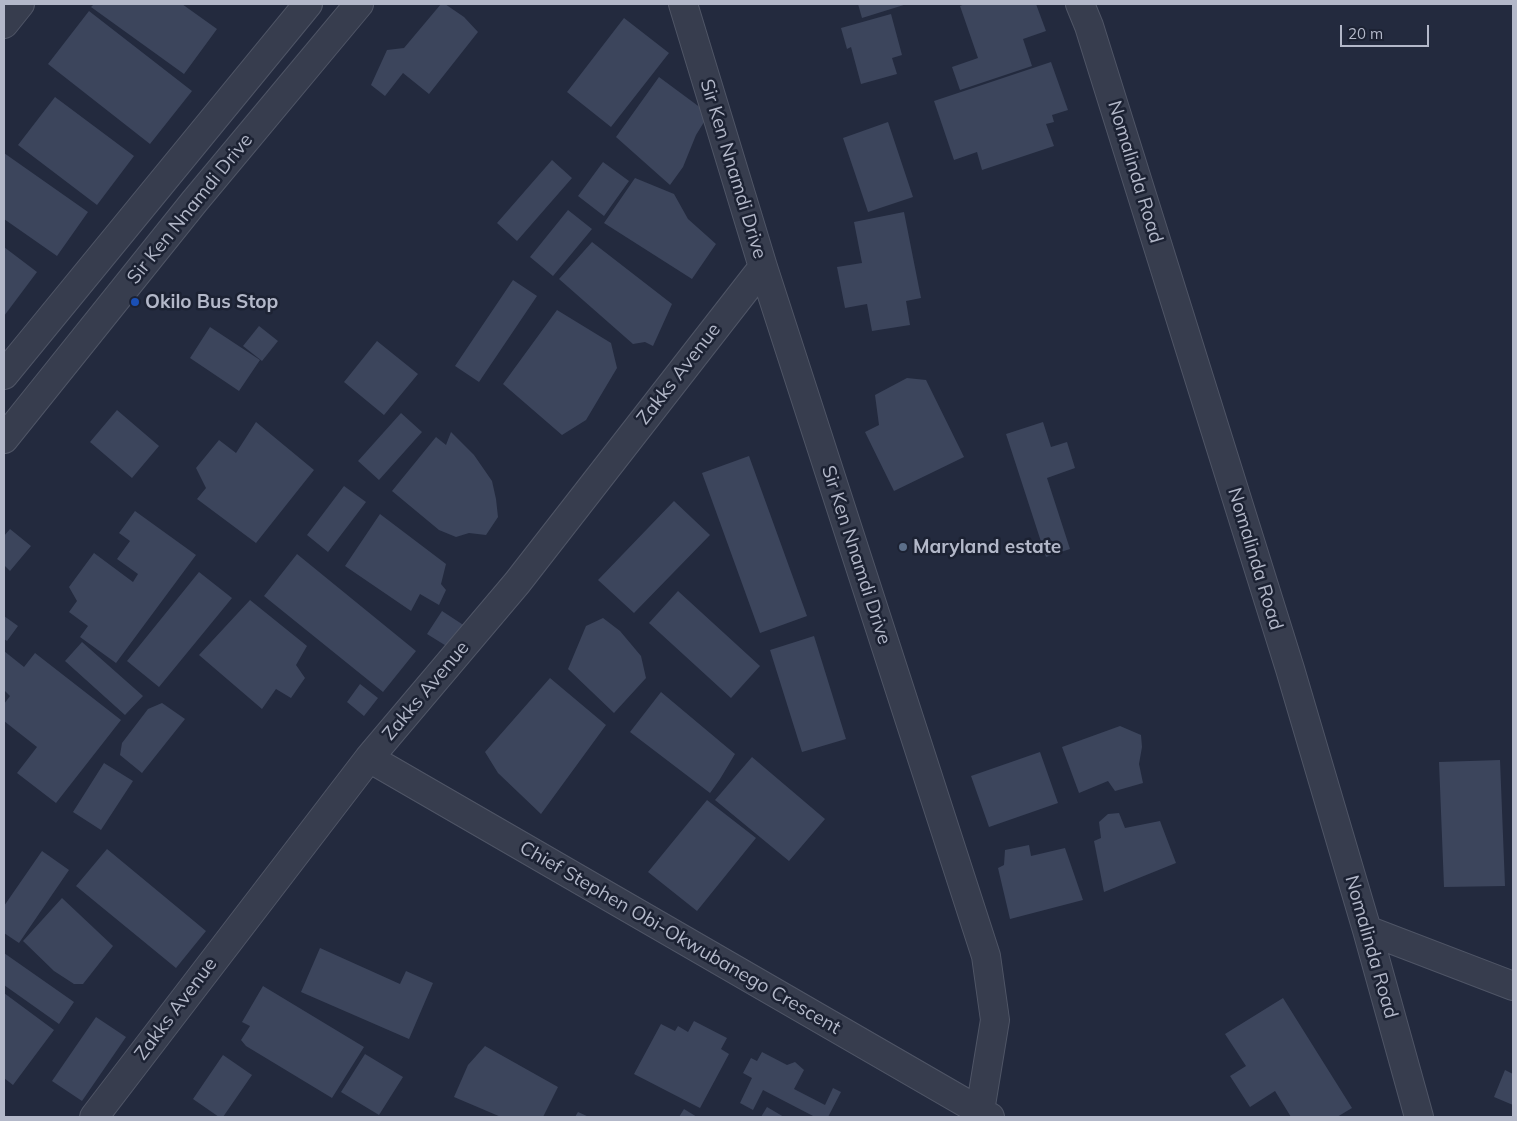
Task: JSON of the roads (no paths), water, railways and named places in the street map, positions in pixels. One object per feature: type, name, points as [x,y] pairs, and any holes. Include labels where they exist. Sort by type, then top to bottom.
[{"type":"street","points":[[4,24],[20,4]]},
{"type":"street","name":"Sir Ken Nnamdi Drive","points":[[4,375],[308,4]]},
{"type":"street","name":"Sir Ken Nnamdi Drive","points":[[4,440],[13,411],[194,202],[360,4]]},
{"type":"street","name":"Sir Ken Nnamdi Drive","points":[[683,4],[763,267],[986,956],[995,1020],[985,1114]]},
{"type":"street","name":"Nomalinda Road","points":[[1080,4],[1089,26],[1290,668],[1367,930],[1419,1117]]},
{"type":"street","name":"Zakks Avenue","points":[[94,1117],[369,758],[517,583],[763,267]]},
{"type":"street","name":"Chief Stephen Obi-Okwubanego Crescent","points":[[369,758],[985,1114]]},
{"type":"street","points":[[1367,930],[1513,986]]},
{"type":"place","name":"Okilo Bus Stop","points":[[135,302]]},
{"type":"place","name":"Maryland estate","points":[[903,547]]}]
